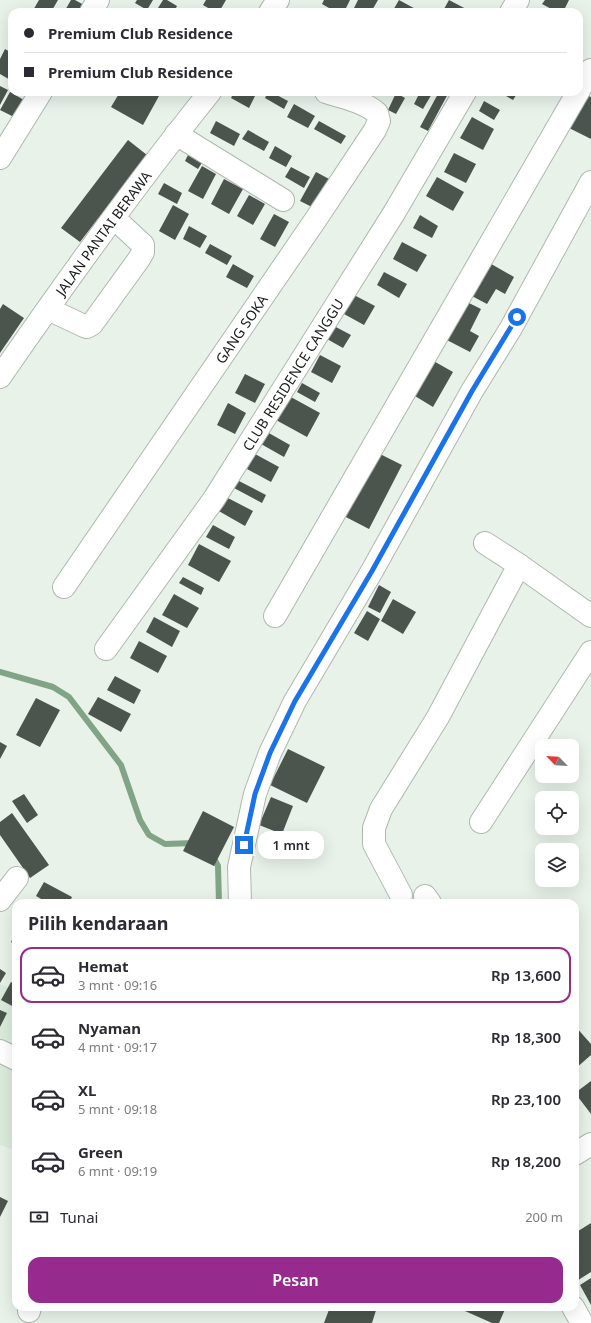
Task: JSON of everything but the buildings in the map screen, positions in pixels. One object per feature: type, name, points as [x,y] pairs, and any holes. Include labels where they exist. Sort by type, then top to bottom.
[{"type":"street","points":[[583,83],[591,70]]},
{"type":"street","points":[[0,158],[39,96]]},
{"type":"street","name":"JALAN PANTAI BERAWA","points":[[0,377],[114,218],[176,134],[207,96]]},
{"type":"street","name":"GANG SOKA","points":[[64,587],[316,219],[375,130],[379,121],[377,113],[365,104],[339,96]]},
{"type":"street","name":"CLUB RESIDENCE CANGGU","points":[[106,649],[214,499],[394,214],[463,96]]},
{"type":"street","points":[[275,616],[575,96]]},
{"type":"street","points":[[176,134],[283,200]]},
{"type":"street","points":[[240,899],[239,867],[255,794],[270,753],[292,707],[372,571],[472,391],[511,328],[591,182]]},
{"type":"street","points":[[48,309],[84,326],[92,324],[140,259],[143,252],[143,245],[114,218]]},
{"type":"street","points":[[485,543],[519,564],[591,616]]},
{"type":"street","points":[[402,895],[374,844],[374,828],[377,819],[381,809],[438,717],[519,564]]},
{"type":"street","points":[[481,822],[591,652]]},
{"type":"street","points":[[0,900],[17,878]]},
{"type":"street","points":[[0,1051],[12,1058]]},
{"type":"street","points":[[579,1152],[591,1144]]},
{"type":"street","points":[[575,1311],[582,1323]]},
{"type":"shaded area","points":[[0,984],[12,990],[12,1150],[0,1145]]},
{"type":"waterway","points":[[0,672],[53,687],[69,697],[121,765],[140,820],[149,835],[165,844],[194,843]]},
{"type":"waterway","points":[[212,855],[218,866],[219,899]]},
{"type":"route","points":[[244,845],[255,794],[270,753],[295,701],[372,571],[472,391],[517,317]]}]
